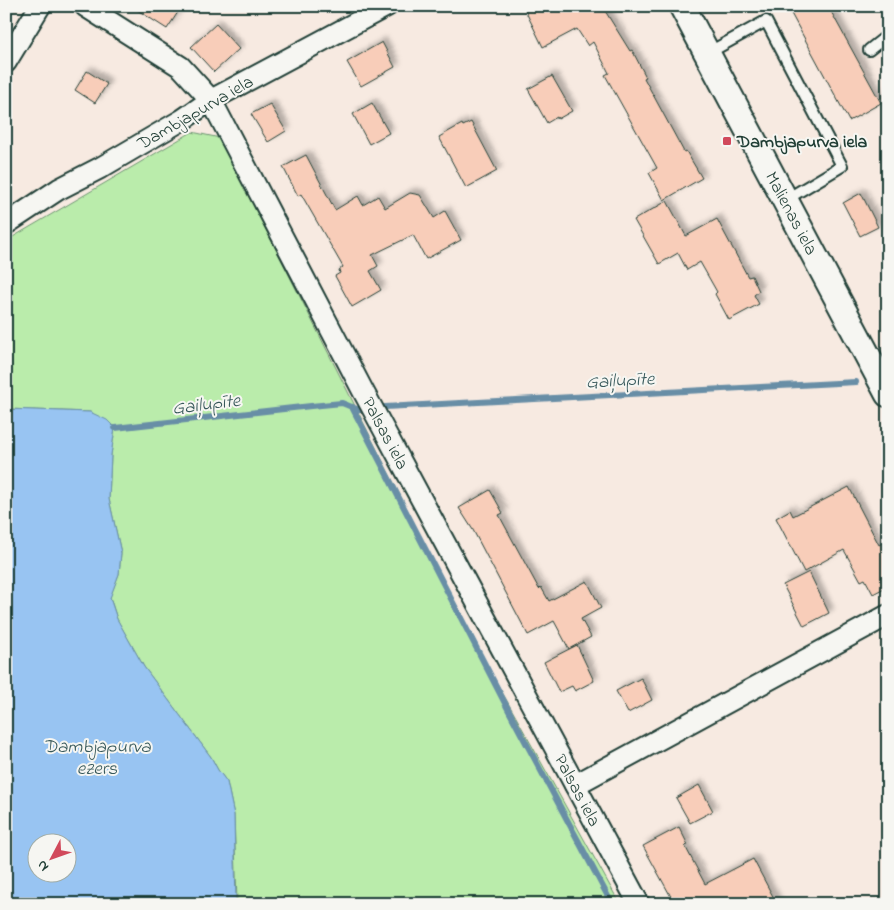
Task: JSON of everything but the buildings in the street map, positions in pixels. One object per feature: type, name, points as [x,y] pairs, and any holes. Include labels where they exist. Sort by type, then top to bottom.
[{"type":"street","points":[[6,62],[40,6]]},
{"type":"street","name":"Palsas iela","points":[[85,6],[180,67],[211,100],[366,397],[639,904]]},
{"type":"street","name":"Dambjapurva iela","points":[[6,224],[59,189],[100,168],[211,100],[387,6]]},
{"type":"street","name":"Malienas iela","points":[[682,6],[888,394]]},
{"type":"street","points":[[575,785],[888,615]]},
{"type":"lane","points":[[706,54],[766,21],[842,166],[786,200]]},
{"type":"lane","points":[[869,50],[888,35]]},
{"type":"green space","points":[[192,132],[220,138],[472,638],[620,904],[262,904],[237,902],[234,815],[227,782],[211,757],[144,667],[117,619],[110,597],[119,574],[121,553],[109,499],[111,455],[115,428],[90,412],[6,409],[6,241]]},
{"type":"water","name":"Dambjapurva ezers","points":[[6,409],[90,412],[107,420],[115,428],[111,455],[109,499],[121,553],[119,574],[110,598],[117,619],[144,667],[211,757],[227,782],[234,815],[236,904],[6,904]]},
{"type":"waterway","name":"Gaiļupīte","points":[[385,407],[856,382]]},
{"type":"waterway","name":"Gaiļupīte","points":[[115,428],[342,403],[359,410]]},
{"type":"waterway","points":[[352,407],[508,709],[612,904]]},
{"type":"place","name":"Dambjapurva iela","points":[[727,141]]}]
